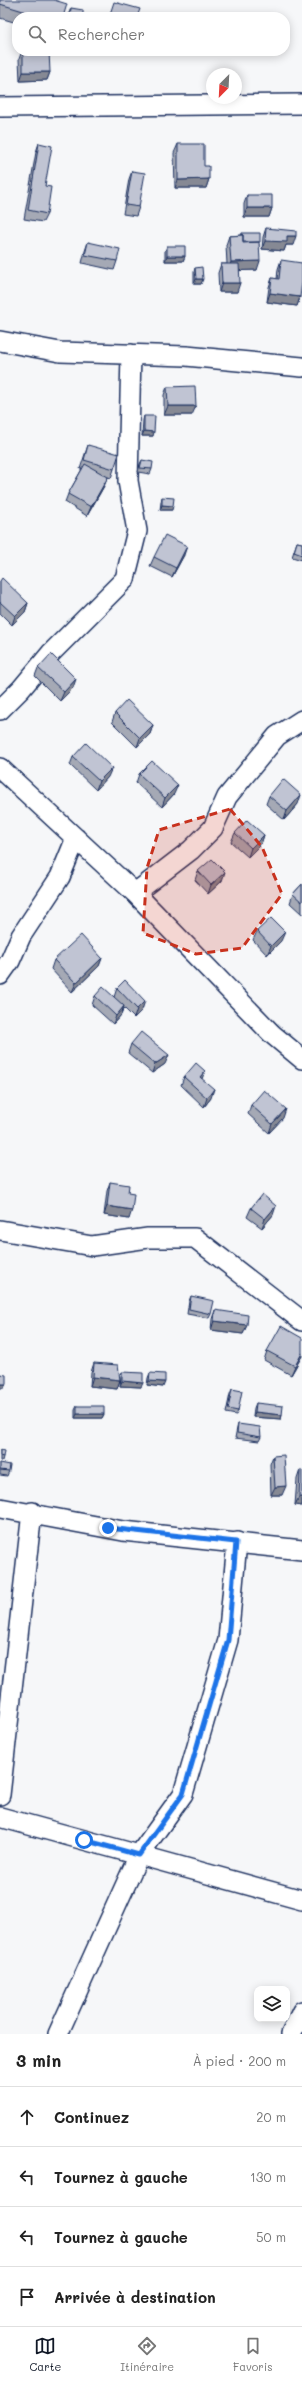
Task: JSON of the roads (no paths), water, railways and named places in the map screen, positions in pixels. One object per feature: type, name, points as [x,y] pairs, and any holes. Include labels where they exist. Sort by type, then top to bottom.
[{"type":"street","points":[[0,107],[302,104]]},
{"type":"street","points":[[0,341],[60,352],[186,356],[302,367]]},
{"type":"street","points":[[0,710],[21,689],[51,653],[125,579],[137,531],[128,481],[131,354]]},
{"type":"street","points":[[135,893],[191,850],[213,828],[227,797],[277,736],[302,720]]},
{"type":"street","points":[[0,768],[135,893],[272,1034],[302,1059]]},
{"type":"street","points":[[0,975],[10,961],[21,936],[60,877],[76,838]]},
{"type":"street","points":[[0,1230],[92,1246],[148,1238],[195,1238],[302,1322]]},
{"type":"street","points":[[0,1508],[32,1512],[123,1531],[302,1550]]},
{"type":"street","points":[[0,1795],[32,1512]]},
{"type":"street","points":[[58,2034],[139,1855],[183,1794],[228,1640],[236,1542]]},
{"type":"street","points":[[0,1817],[302,1900]]},
{"type":"street","points":[[291,2034],[302,2011]]}]
